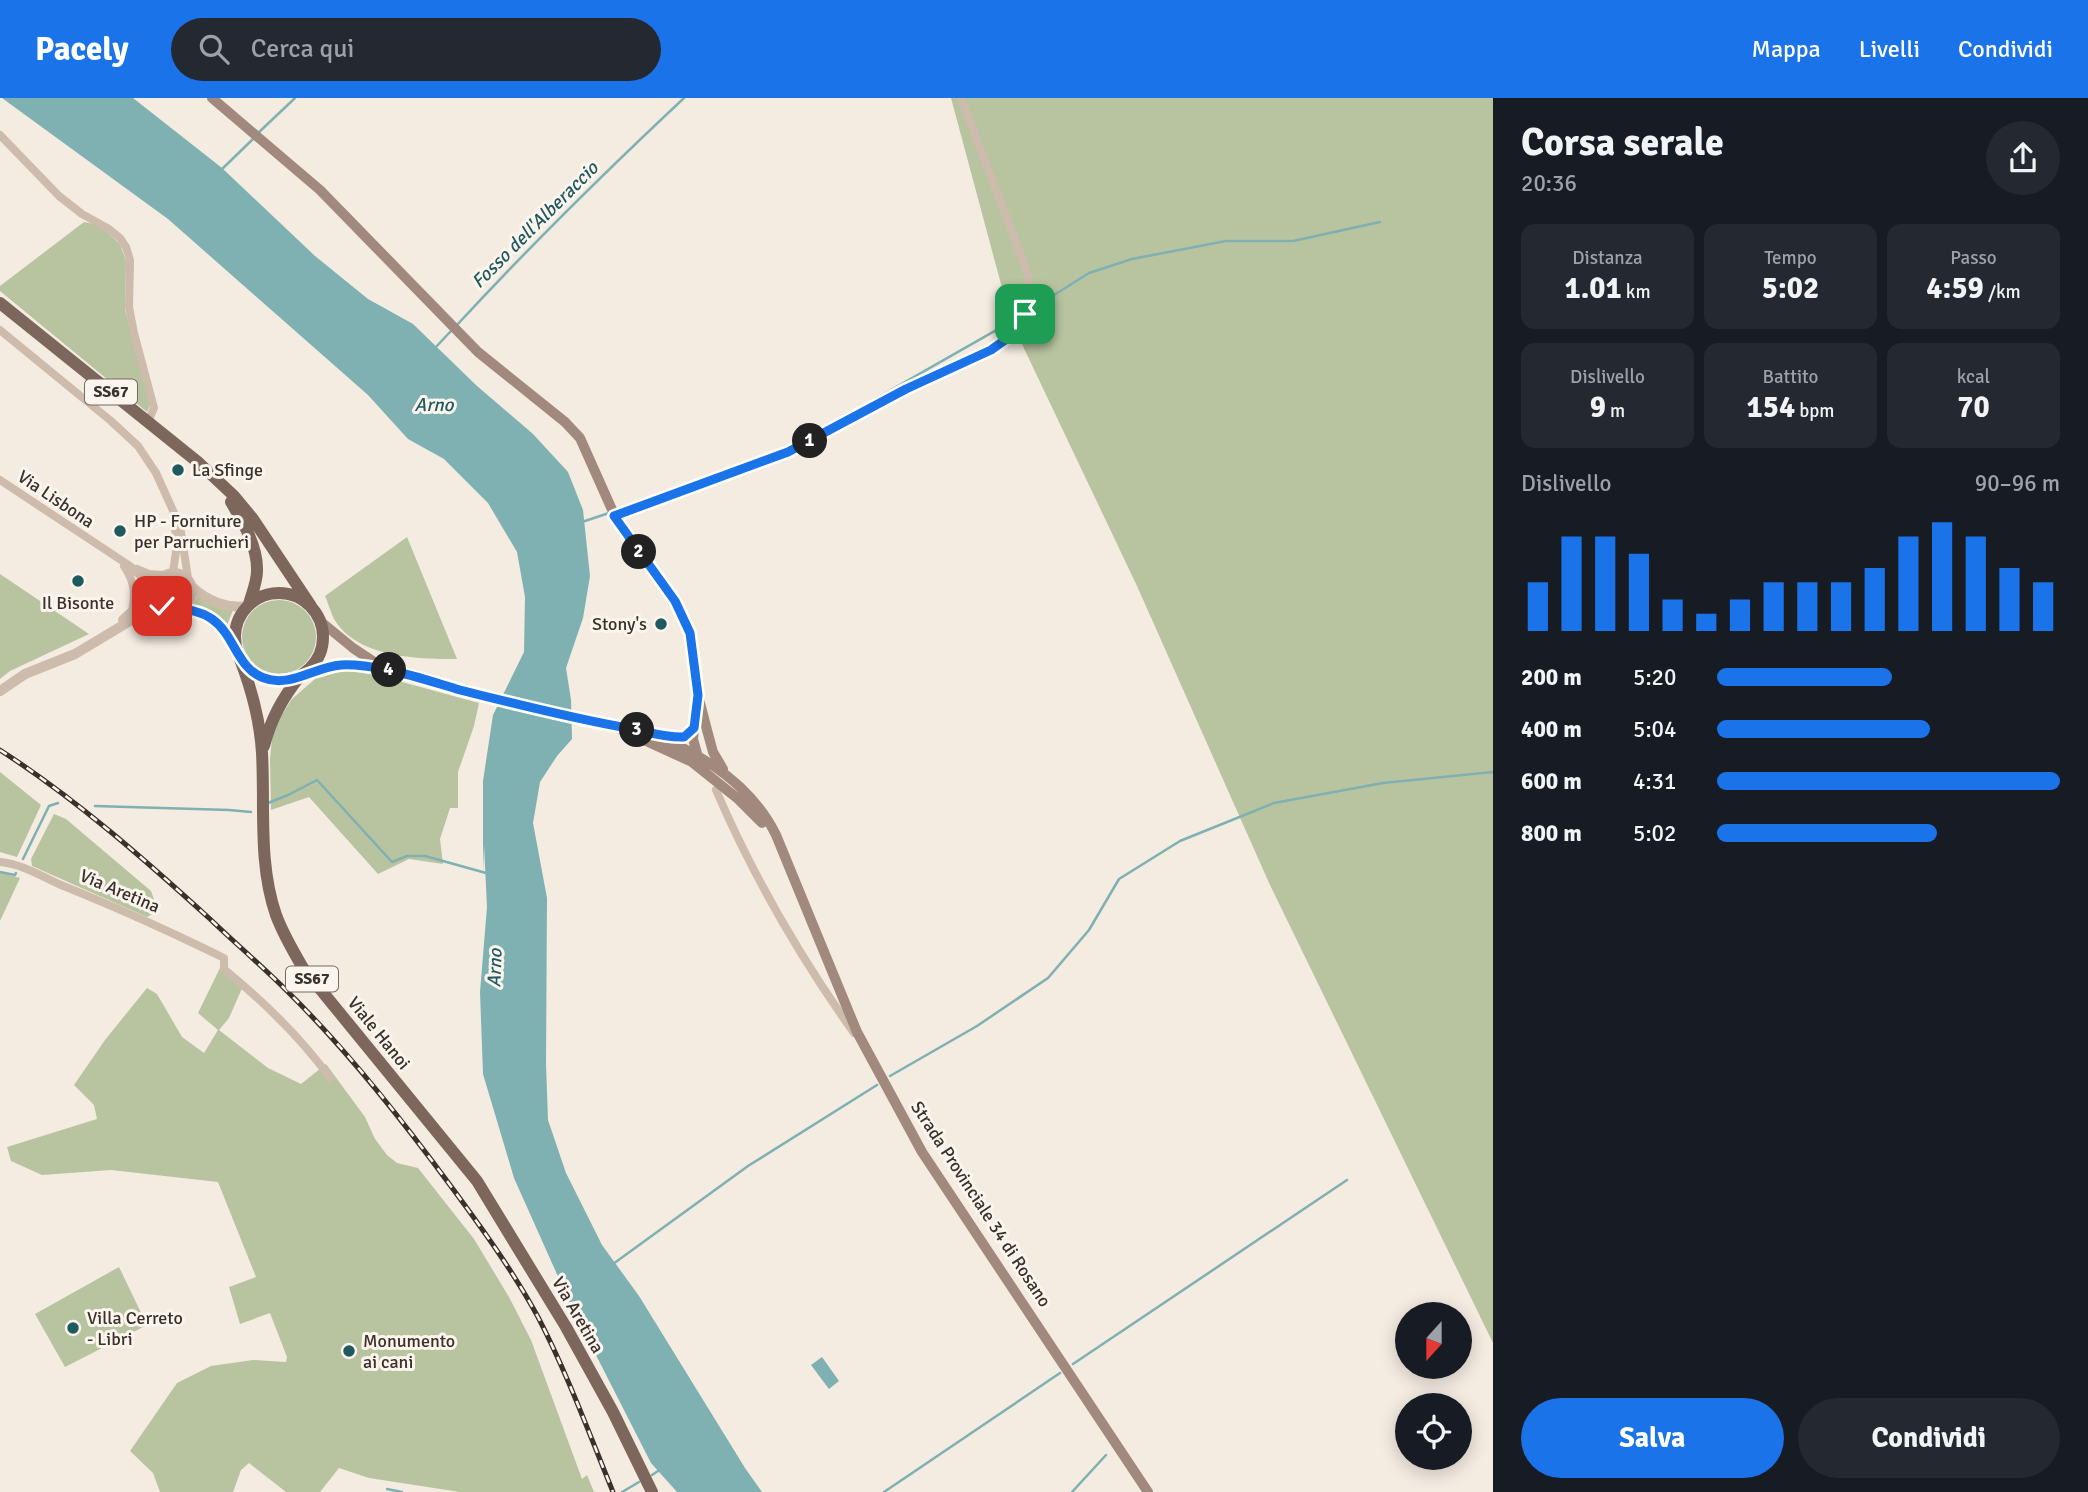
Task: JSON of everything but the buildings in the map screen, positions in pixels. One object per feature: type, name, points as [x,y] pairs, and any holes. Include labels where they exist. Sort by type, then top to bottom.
[{"type":"main road","points":[[212,98],[320,190],[478,352],[565,422],[580,438],[614,516],[684,617],[690,633],[698,695],[713,752],[738,787]]},
{"type":"main road","name":"SS67","points":[[0,303],[199,463],[234,496],[253,519],[311,606]]},
{"type":"main road","name":"SS67","points":[[220,484],[239,516],[256,559],[255,584],[248,605]]},
{"type":"main road","points":[[248,605],[274,593],[287,594],[300,598],[311,606],[320,621]]},
{"type":"main road","name":"Viale Hanoi","points":[[248,605],[240,615],[235,638],[258,715],[262,753],[263,845],[276,914],[303,968],[463,1162]]},
{"type":"main road","name":"Viale Hanoi","points":[[262,753],[270,724],[281,701],[319,656],[323,644],[320,621]]},
{"type":"main road","name":"Strada Provinciale 34 di Rosano","points":[[320,621],[352,648],[389,670]]},
{"type":"main road","name":"Viale Hanoi","points":[[239,654],[249,669],[260,677],[272,681],[286,681],[301,676]]},
{"type":"main road","name":"Strada Provinciale 34 di Rosano","points":[[301,676],[339,665],[389,670],[463,690],[647,732],[696,754],[738,787],[772,827],[857,1032],[922,1152],[1148,1492]]},
{"type":"main road","points":[[698,695],[693,739],[696,754],[712,777]]},
{"type":"main road","name":"Strada Provinciale 34 di Rosano","points":[[610,725],[672,752],[712,777],[746,806],[779,844]]},
{"type":"main road","points":[[647,732],[669,738],[684,737],[694,728]]},
{"type":"main road","points":[[672,752],[696,754],[705,745],[707,730]]},
{"type":"main road","name":"Via Aretina","points":[[463,1162],[566,1326],[613,1412],[652,1492]]},
{"type":"street","points":[[614,516],[788,452],[906,389],[991,350],[1019,330],[1025,314],[1028,274],[961,98]]},
{"type":"street","points":[[0,135],[59,196],[82,214],[109,229],[126,247],[130,260],[129,307],[154,408],[148,422]]},
{"type":"street","points":[[0,330],[111,421],[138,446],[156,473],[183,536],[190,599],[181,607]]},
{"type":"street","name":"Via Lisbona","points":[[0,480],[120,561],[149,574],[169,574]]},
{"type":"street","points":[[167,607],[159,601],[156,590],[157,584],[169,574],[177,545],[173,510]]},
{"type":"street","points":[[120,561],[134,585],[132,611]]},
{"type":"street","name":"Via Lisbona","points":[[130,566],[156,590]]},
{"type":"street","points":[[169,574],[184,575],[210,600],[238,607],[248,605]]},
{"type":"street","points":[[115,629],[156,590]]},
{"type":"street","points":[[0,691],[19,677],[75,654],[150,609],[167,607]]},
{"type":"street","name":"Viale Hanoi","points":[[167,607],[181,607],[213,620],[227,634],[239,654]]},
{"type":"street","points":[[716,790],[738,840],[782,923],[819,984],[868,1052]]},
{"type":"street","name":"Via Aretina","points":[[0,862],[25,868],[112,905],[225,958],[223,969],[278,1016],[310,1049],[330,1079]]},
{"type":"green space","points":[[951,98],[1493,98],[1493,1343],[1270,885],[1137,586],[1020,340],[1005,299]]},
{"type":"green space","points":[[84,222],[94,224],[120,244],[126,261],[125,310],[150,406],[147,412],[0,291],[0,286]]},
{"type":"green space","points":[[407,537],[457,659],[406,657],[371,648],[343,631],[333,617],[325,596]]},
{"type":"green space","points":[[0,574],[89,634],[10,671],[0,679]]},
{"type":"green space","points":[[170,580],[178,580],[185,587],[185,595],[178,602],[170,602],[163,595],[163,587]]},
{"type":"green space","points":[[197,597],[233,610],[226,628],[192,607]]},
{"type":"green space","points":[[279,600],[293,603],[305,611],[313,623],[316,637],[313,651],[305,663],[293,671],[279,674],[265,671],[253,663],[245,651],[242,637],[245,623],[253,611],[265,603]]},
{"type":"green space","points":[[346,670],[380,676],[479,703],[458,772],[458,808],[450,808],[440,839],[443,864],[409,859],[378,874],[309,797],[271,810],[270,759],[273,728],[292,699],[315,679]]},
{"type":"green space","points":[[0,772],[41,805],[17,857],[0,852]]},
{"type":"green space","points":[[54,814],[66,819],[151,891],[158,911],[147,917],[32,866],[31,859]]},
{"type":"green space","points":[[0,872],[20,878],[0,921]]},
{"type":"green space","points":[[220,968],[243,986],[229,1018],[219,1030],[268,1068],[301,1084],[326,1064],[365,1117],[375,1139],[387,1155],[397,1163],[418,1168],[474,1239],[531,1340],[582,1479],[587,1475],[594,1492],[460,1492],[369,1478],[339,1468],[320,1492],[286,1492],[249,1463],[241,1470],[233,1492],[160,1492],[153,1473],[130,1451],[177,1383],[211,1366],[253,1360],[286,1362],[287,1357],[270,1313],[240,1324],[229,1287],[256,1277],[218,1182],[111,1170],[42,1175],[11,1161],[7,1147],[97,1119],[94,1105],[74,1085],[105,1040],[147,988],[157,994],[182,1037],[204,1053],[218,1030],[198,1013]]},
{"type":"green space","points":[[119,1267],[147,1325],[65,1367],[35,1314]]},
{"type":"water","name":"Arno","points":[[2,98],[133,98],[222,168],[315,256],[368,299],[413,324],[477,386],[533,434],[568,472],[583,510],[590,576],[583,618],[566,668],[571,700],[572,739],[540,782],[533,823],[547,898],[548,1120],[566,1173],[602,1245],[639,1296],[762,1492],[677,1492],[651,1463],[573,1310],[514,1178],[483,1074],[480,992],[487,907],[484,845],[483,872],[483,781],[493,715],[524,652],[525,597],[517,552],[488,503],[444,459],[408,439],[368,395],[168,219]]},
{"type":"water","points":[[822,1357],[839,1381],[829,1389],[811,1365]]},
{"type":"waterway","points":[[257,134],[295,98]]},
{"type":"waterway","name":"Fosso dell'Alberaccio","points":[[456,326],[511,267],[684,98]]},
{"type":"waterway","points":[[220,171],[253,139]]},
{"type":"waterway","points":[[1027,312],[1089,273],[1132,259],[1226,241],[1293,241],[1380,222]]},
{"type":"waterway","points":[[615,511],[771,454],[819,431],[1021,316]]},
{"type":"waterway","name":"Fosso dell'Alberaccio","points":[[434,349],[451,331]]},
{"type":"waterway","points":[[582,522],[609,513]]},
{"type":"waterway","points":[[890,1076],[977,1026],[1048,978],[1089,930],[1119,879],[1180,841],[1274,803],[1383,783],[1493,772]]},
{"type":"waterway","points":[[268,803],[317,780],[392,862],[407,856],[425,856],[486,873]]},
{"type":"waterway","points":[[23,859],[49,806],[58,803]]},
{"type":"waterway","points":[[95,806],[251,812]]},
{"type":"waterway","points":[[0,872],[16,873]]},
{"type":"waterway","points":[[613,1264],[748,1166],[877,1085]]},
{"type":"waterway","points":[[1073,1364],[1347,1180]]},
{"type":"waterway","points":[[884,1492],[1060,1373]]},
{"type":"waterway","points":[[1072,1492],[1106,1455]]},
{"type":"waterway","points":[[652,1475],[661,1469]]},
{"type":"waterway","points":[[622,1492],[639,1482]]},
{"type":"waterway","points":[[387,1489],[402,1492]]},
{"type":"railway","points":[[0,750],[82,809],[185,896],[287,991],[372,1085],[473,1217],[528,1300],[559,1360],[613,1492]]},
{"type":"place","name":"La Sfinge","points":[[178,470]]},
{"type":"place","name":"HP - Forniture per Parruchieri","points":[[120,531]]},
{"type":"place","name":"Il Bisonte","points":[[78,581]]},
{"type":"place","name":"Stony's","points":[[661,624]]},
{"type":"place","name":"Villa Cerreto - Libri","points":[[73,1328]]},
{"type":"place","name":"Monumento ai cani","points":[[349,1351]]},
{"type":"route","points":[[162,606],[172,609],[181,607],[213,620],[227,634],[240,659],[249,669],[272,681],[286,681],[339,665],[389,670],[611,725],[669,738],[684,737],[694,728],[698,695],[690,633],[675,601],[614,516],[788,452],[906,389],[991,350],[1019,330],[1025,314]]}]
